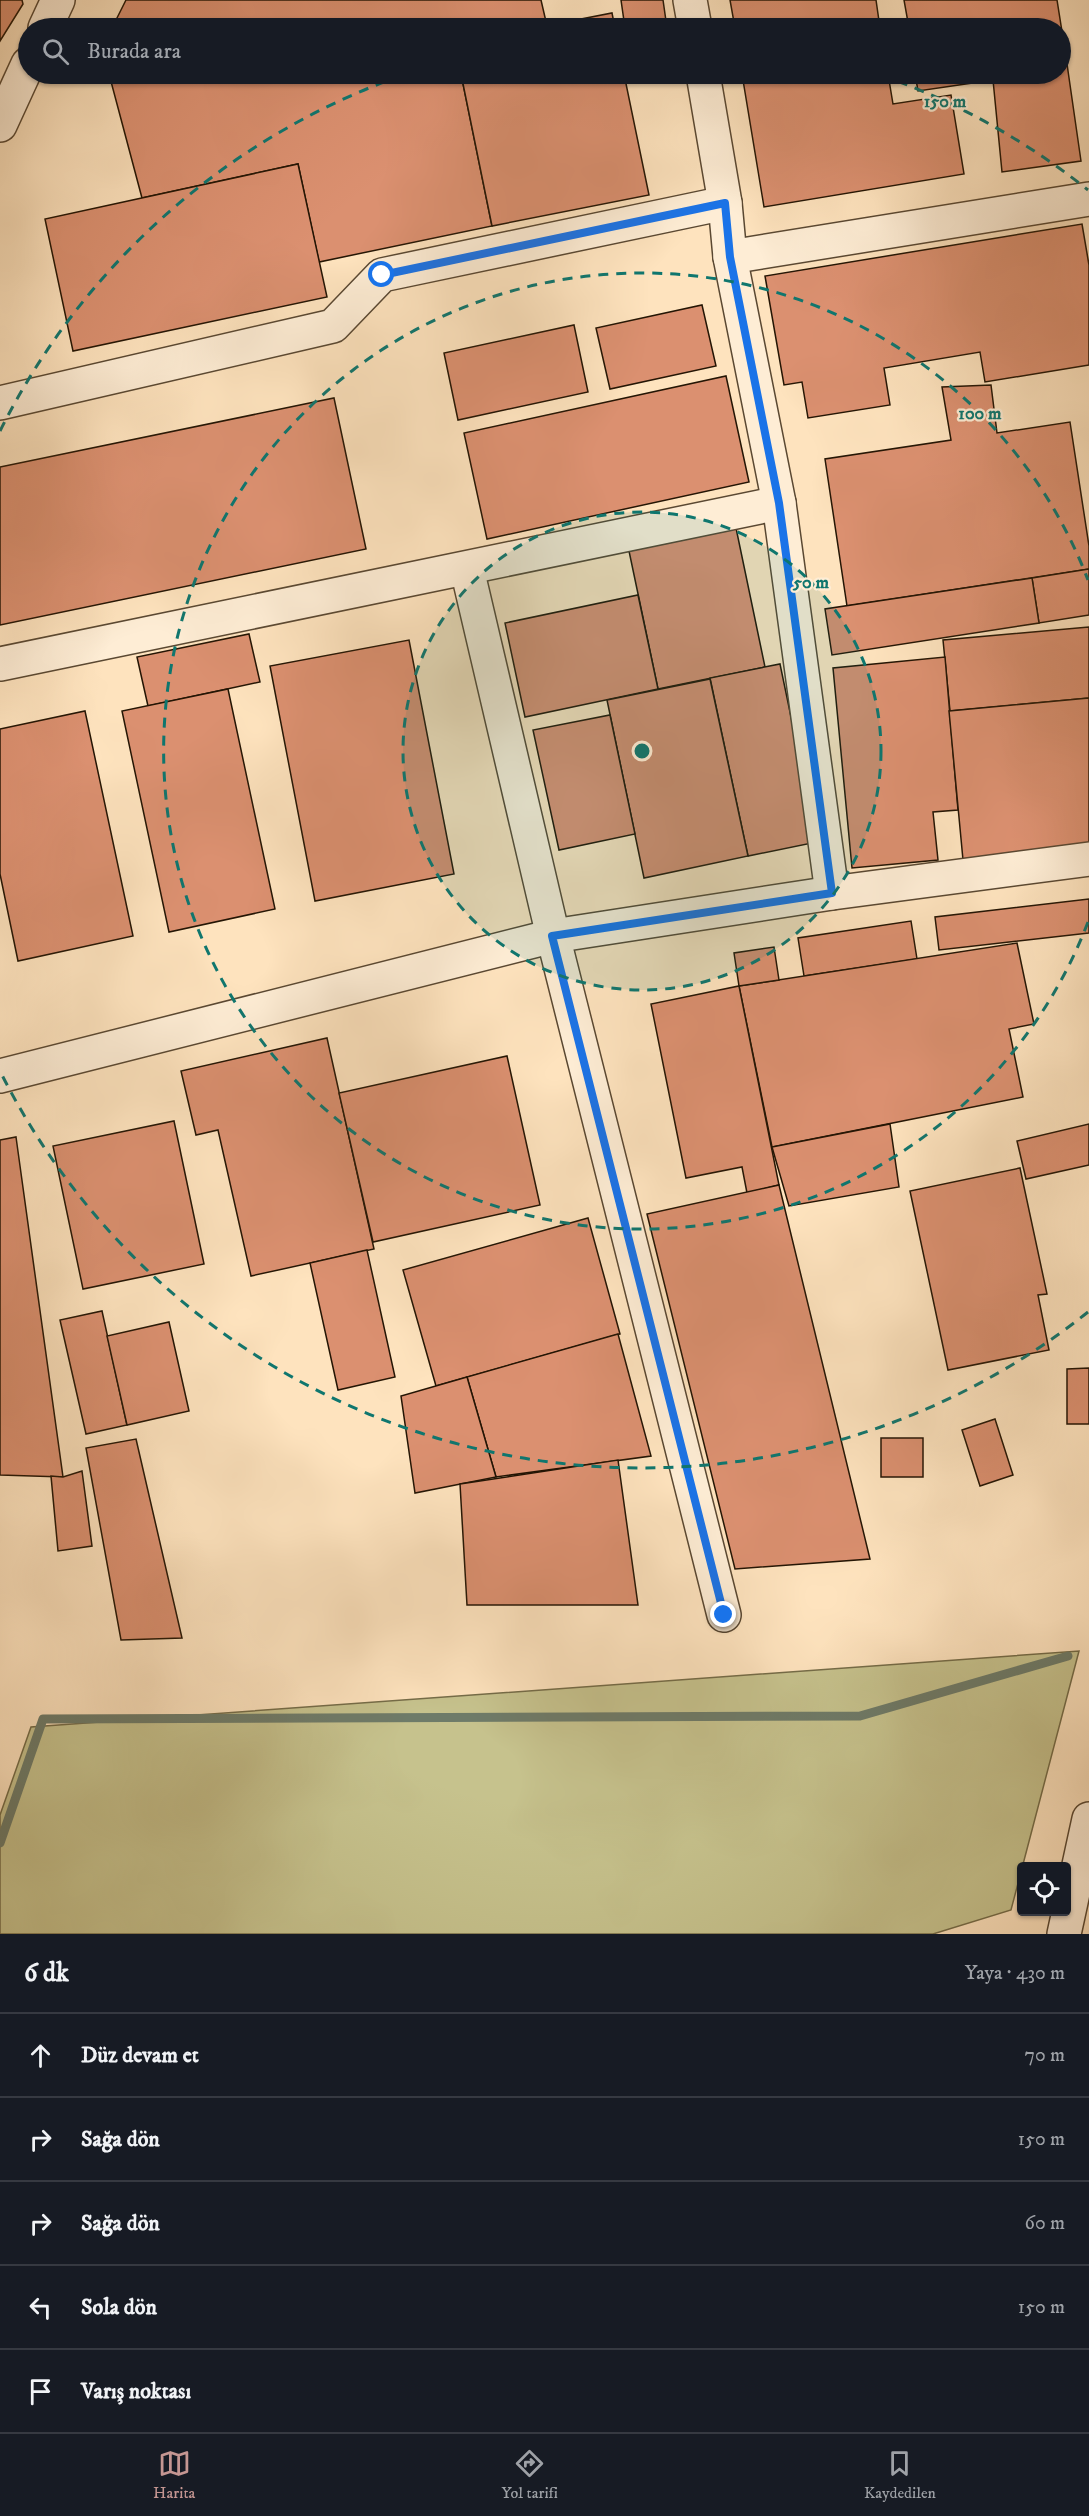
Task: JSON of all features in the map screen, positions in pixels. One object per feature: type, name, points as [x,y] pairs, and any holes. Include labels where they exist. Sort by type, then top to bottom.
[{"type":"street","points":[[50,18],[58,0]]},
{"type":"street","points":[[690,0],[693,18]]},
{"type":"street","points":[[0,125],[19,84]]},
{"type":"street","points":[[705,84],[725,203],[730,257],[779,503],[832,893]]},
{"type":"street","points":[[730,257],[1089,199]]},
{"type":"street","points":[[0,403],[333,326],[382,275],[725,203]]},
{"type":"street","points":[[0,664],[779,503]]},
{"type":"street","points":[[467,569],[552,936],[724,1615]]},
{"type":"street","points":[[0,1076],[552,936],[832,893],[1089,860]]},
{"type":"street","points":[[1075,1922],[1089,1819]]},
{"type":"shaded area","points":[[1079,1651],[1024,1862],[1017,1862],[1017,1887],[1011,1910],[933,1934],[0,1934],[0,1815],[31,1727]]},
{"type":"building","points":[[0,0],[22,0],[23,4],[0,41]]},
{"type":"building","points":[[126,0],[541,0],[545,18],[117,18]]},
{"type":"building","points":[[621,0],[663,0],[666,18],[624,18]]},
{"type":"building","points":[[730,0],[876,0],[879,18],[733,18]]},
{"type":"building","points":[[904,0],[1057,0],[1060,18],[907,18]]},
{"type":"building","points":[[612,13],[613,18],[586,18]]},
{"type":"building","points":[[112,84],[463,84],[492,226],[319,262],[298,164],[142,198]]},
{"type":"building","points":[[463,84],[626,84],[649,195],[492,226]]},
{"type":"building","points":[[744,84],[890,84],[893,104],[951,95],[964,174],[764,207]]},
{"type":"building","points":[[917,84],[966,84],[918,91]]},
{"type":"building","points":[[993,84],[1070,84],[1081,161],[1002,172]]},
{"type":"building","points":[[298,164],[327,297],[73,351],[45,219]]},
{"type":"building","points":[[1082,224],[1089,265],[1089,365],[985,382],[980,352],[884,368],[890,405],[808,418],[802,382],[784,385],[765,276]]},
{"type":"building","points":[[702,305],[716,366],[610,389],[596,328]]},
{"type":"building","points":[[574,325],[588,392],[458,420],[444,353]]},
{"type":"building","points":[[726,376],[749,482],[487,539],[464,433]]},
{"type":"building","points":[[991,385],[997,433],[1070,422],[1089,546],[1089,569],[847,606],[825,459],[951,440],[942,387]]},
{"type":"building","points":[[334,398],[366,549],[0,625],[0,467]]},
{"type":"building","points":[[736,528],[765,667],[658,689],[629,551]]},
{"type":"building","points":[[1089,569],[1089,615],[1039,623],[1032,578]]},
{"type":"building","points":[[1032,578],[1039,623],[832,655],[825,609]]},
{"type":"building","points":[[638,595],[658,689],[525,717],[505,623]]},
{"type":"building","points":[[1089,627],[1089,698],[950,711],[943,640]]},
{"type":"building","points":[[249,634],[260,682],[148,706],[137,657]]},
{"type":"building","points":[[409,640],[454,874],[315,901],[270,666]]},
{"type":"building","points":[[945,657],[958,810],[933,812],[938,860],[852,868],[833,668]]},
{"type":"building","points":[[780,664],[817,842],[748,856],[710,678]]},
{"type":"building","points":[[710,679],[748,856],[644,878],[607,700]]},
{"type":"building","points":[[228,689],[275,909],[169,932],[122,711]]},
{"type":"building","points":[[1089,698],[1089,848],[963,860],[949,711]]},
{"type":"building","points":[[85,711],[133,936],[18,961],[0,874],[0,729]]},
{"type":"building","points":[[610,715],[635,834],[559,850],[533,730]]},
{"type":"building","points":[[1089,899],[1089,933],[939,950],[935,917]]},
{"type":"building","points":[[911,921],[917,959],[804,976],[798,938]]},
{"type":"building","points":[[1017,943],[1034,1024],[1009,1029],[1023,1097],[772,1147],[739,986]]},
{"type":"building","points":[[774,947],[779,980],[739,986],[734,953]]},
{"type":"building","points":[[739,986],[779,1185],[747,1193],[742,1167],[686,1178],[651,1004]]},
{"type":"building","points":[[327,1038],[374,1249],[251,1276],[218,1130],[196,1135],[181,1071]]},
{"type":"building","points":[[507,1056],[540,1205],[373,1242],[339,1093]]},
{"type":"building","points":[[174,1121],[204,1264],[83,1289],[53,1146]]},
{"type":"building","points":[[890,1124],[899,1187],[789,1206],[772,1147]]},
{"type":"building","points":[[1089,1124],[1089,1165],[1026,1179],[1017,1141]]},
{"type":"building","points":[[16,1137],[63,1477],[0,1475],[0,1140]]},
{"type":"building","points":[[1020,1168],[1047,1294],[1038,1295],[1049,1350],[948,1370],[910,1191]]},
{"type":"building","points":[[779,1185],[870,1559],[735,1569],[647,1214]]},
{"type":"building","points":[[588,1218],[620,1334],[436,1386],[403,1270]]},
{"type":"building","points":[[367,1250],[395,1377],[338,1390],[310,1263]]},
{"type":"building","points":[[102,1311],[127,1425],[86,1434],[60,1320]]},
{"type":"building","points":[[169,1322],[189,1411],[127,1425],[107,1336]]},
{"type":"building","points":[[618,1334],[651,1456],[496,1477],[467,1377]]},
{"type":"building","points":[[1089,1368],[1089,1424],[1067,1424],[1067,1369]]},
{"type":"building","points":[[467,1377],[496,1477],[415,1493],[401,1396]]},
{"type":"building","points":[[995,1419],[1013,1475],[980,1486],[962,1430]]},
{"type":"building","points":[[881,1438],[923,1438],[923,1477],[881,1477]]},
{"type":"building","points":[[136,1439],[182,1638],[121,1640],[86,1448]]},
{"type":"building","points":[[618,1460],[638,1605],[467,1605],[460,1484]]},
{"type":"building","points":[[82,1471],[92,1546],[58,1551],[51,1476],[63,1477]]},
{"type":"waterway","points":[[0,1843],[43,1719],[860,1716],[1068,1656]]},
{"type":"route","points":[[382,275],[725,203],[730,257],[779,503],[832,893],[552,936],[724,1615]]}]
